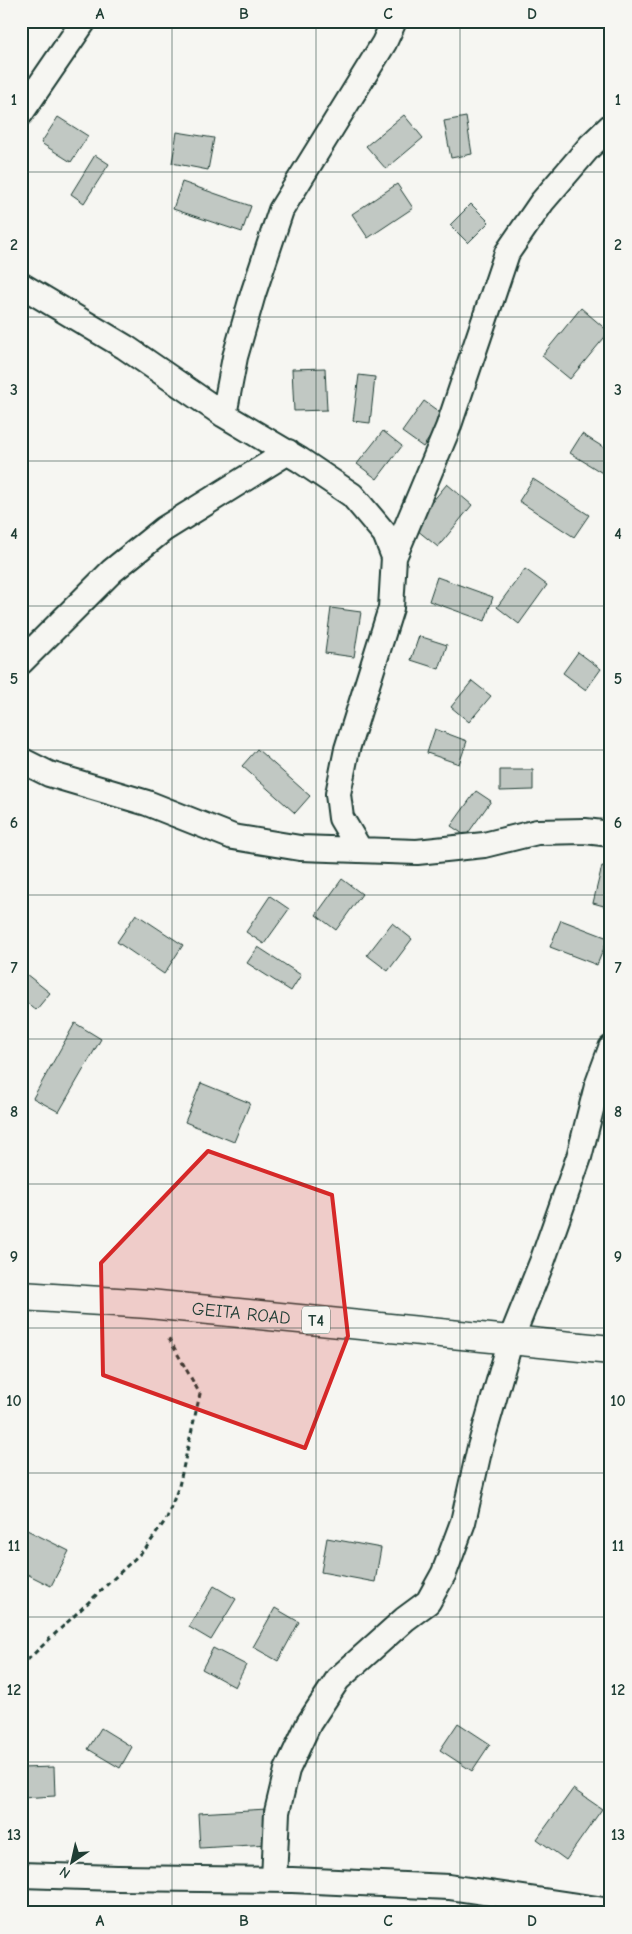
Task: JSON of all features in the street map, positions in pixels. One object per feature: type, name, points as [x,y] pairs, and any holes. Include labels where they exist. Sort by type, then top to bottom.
[{"type":"highway","name":"GEITA ROAD","points":[[21,1296],[149,1304],[611,1350]]},
{"type":"street","points":[[21,113],[84,21]]},
{"type":"street","points":[[224,415],[235,357],[253,294],[281,210],[389,32],[412,21]]},
{"type":"street","points":[[360,850],[341,818],[338,794],[347,749],[391,608],[394,557],[448,428],[507,253],[542,202],[590,146],[611,126]]},
{"type":"street","points":[[24,292],[125,347],[224,415],[288,452],[352,495],[385,534],[394,557]]},
{"type":"street","points":[[21,662],[112,571],[164,529],[288,452]]},
{"type":"street","points":[[21,760],[49,774],[147,803],[233,837],[300,848],[417,852],[484,845],[537,832],[584,831],[611,834]]},
{"type":"street","points":[[274,1880],[277,1812],[287,1770],[309,1723],[338,1679],[405,1619],[428,1602],[444,1573],[463,1522],[480,1447],[511,1339],[542,1262],[579,1157],[597,1086],[611,1048]]},
{"type":"street","points":[[21,1875],[274,1880],[449,1888],[611,1911]]},
{"type":"path","points":[[21,1666],[146,1548],[167,1518],[178,1486],[200,1394],[149,1304]]},
{"type":"highlighted area","points":[[208,1151],[332,1195],[348,1336],[305,1448],[103,1375],[101,1263]]},
{"type":"building","points":[[404,115],[423,138],[386,169],[366,146]]},
{"type":"building","points":[[58,117],[88,136],[71,162],[41,143]]},
{"type":"building","points":[[466,117],[472,154],[451,158],[444,121]]},
{"type":"building","points":[[177,132],[214,138],[208,170],[172,163]]},
{"type":"building","points":[[95,155],[109,164],[84,203],[71,194]]},
{"type":"building","points":[[182,182],[251,206],[242,232],[173,209]]},
{"type":"building","points":[[397,184],[413,208],[368,238],[352,214]]},
{"type":"building","points":[[471,204],[489,222],[468,243],[450,225]]},
{"type":"building","points":[[581,308],[609,332],[570,379],[542,356]]},
{"type":"building","points":[[325,368],[327,410],[294,411],[292,369]]},
{"type":"building","points":[[359,375],[375,377],[370,423],[353,421]]},
{"type":"building","points":[[424,401],[445,416],[423,447],[402,432]]},
{"type":"building","points":[[383,431],[402,446],[377,479],[357,464]]},
{"type":"building","points":[[582,434],[611,452],[611,463],[604,474],[570,453]]},
{"type":"building","points":[[533,479],[589,515],[574,537],[519,501]]},
{"type":"building","points":[[447,484],[472,505],[438,547],[412,526]]},
{"type":"building","points":[[525,569],[547,585],[519,624],[497,607]]},
{"type":"building","points":[[437,577],[493,597],[485,621],[429,601]]},
{"type":"building","points":[[331,608],[361,612],[354,657],[325,653]]},
{"type":"building","points":[[419,636],[447,645],[439,669],[411,660]]},
{"type":"building","points":[[578,652],[601,669],[586,690],[563,673]]},
{"type":"building","points":[[472,681],[491,696],[469,722],[451,707]]},
{"type":"building","points":[[435,729],[467,741],[459,764],[427,753]]},
{"type":"building","points":[[611,740],[611,754],[605,751]]},
{"type":"building","points":[[257,749],[310,796],[295,813],[242,766]]},
{"type":"building","points":[[500,770],[533,770],[533,790],[500,791]]},
{"type":"building","points":[[476,791],[491,801],[466,836],[451,826]]},
{"type":"building","points":[[602,866],[611,868],[611,908],[593,903]]},
{"type":"building","points":[[342,879],[362,894],[336,930],[316,915]]},
{"type":"building","points":[[270,896],[289,909],[264,944],[246,932]]},
{"type":"building","points":[[136,914],[183,945],[164,974],[117,942]]},
{"type":"building","points":[[561,920],[608,938],[597,965],[550,947]]},
{"type":"building","points":[[392,923],[412,939],[388,971],[367,955]]},
{"type":"building","points":[[258,947],[301,975],[291,991],[247,963]]},
{"type":"building","points":[[21,970],[50,993],[36,1010],[21,998]]},
{"type":"building","points":[[75,1023],[101,1039],[59,1112],[33,1098]]},
{"type":"building","points":[[201,1083],[250,1103],[234,1142],[185,1122]]},
{"type":"building","points":[[21,1527],[69,1551],[51,1586],[21,1571]]},
{"type":"building","points":[[327,1538],[381,1548],[375,1582],[321,1572]]},
{"type":"building","points":[[214,1586],[236,1599],[211,1640],[189,1627]]},
{"type":"building","points":[[275,1608],[299,1622],[278,1661],[253,1647]]},
{"type":"building","points":[[213,1648],[246,1665],[235,1687],[202,1669]]},
{"type":"building","points":[[458,1723],[490,1744],[472,1771],[440,1750]]},
{"type":"building","points":[[101,1728],[132,1747],[120,1768],[88,1749]]},
{"type":"building","points":[[54,1767],[55,1796],[21,1798],[21,1768]]},
{"type":"building","points":[[573,1789],[602,1809],[566,1860],[537,1839]]},
{"type":"building","points":[[267,1809],[269,1844],[200,1848],[198,1813]]}]
